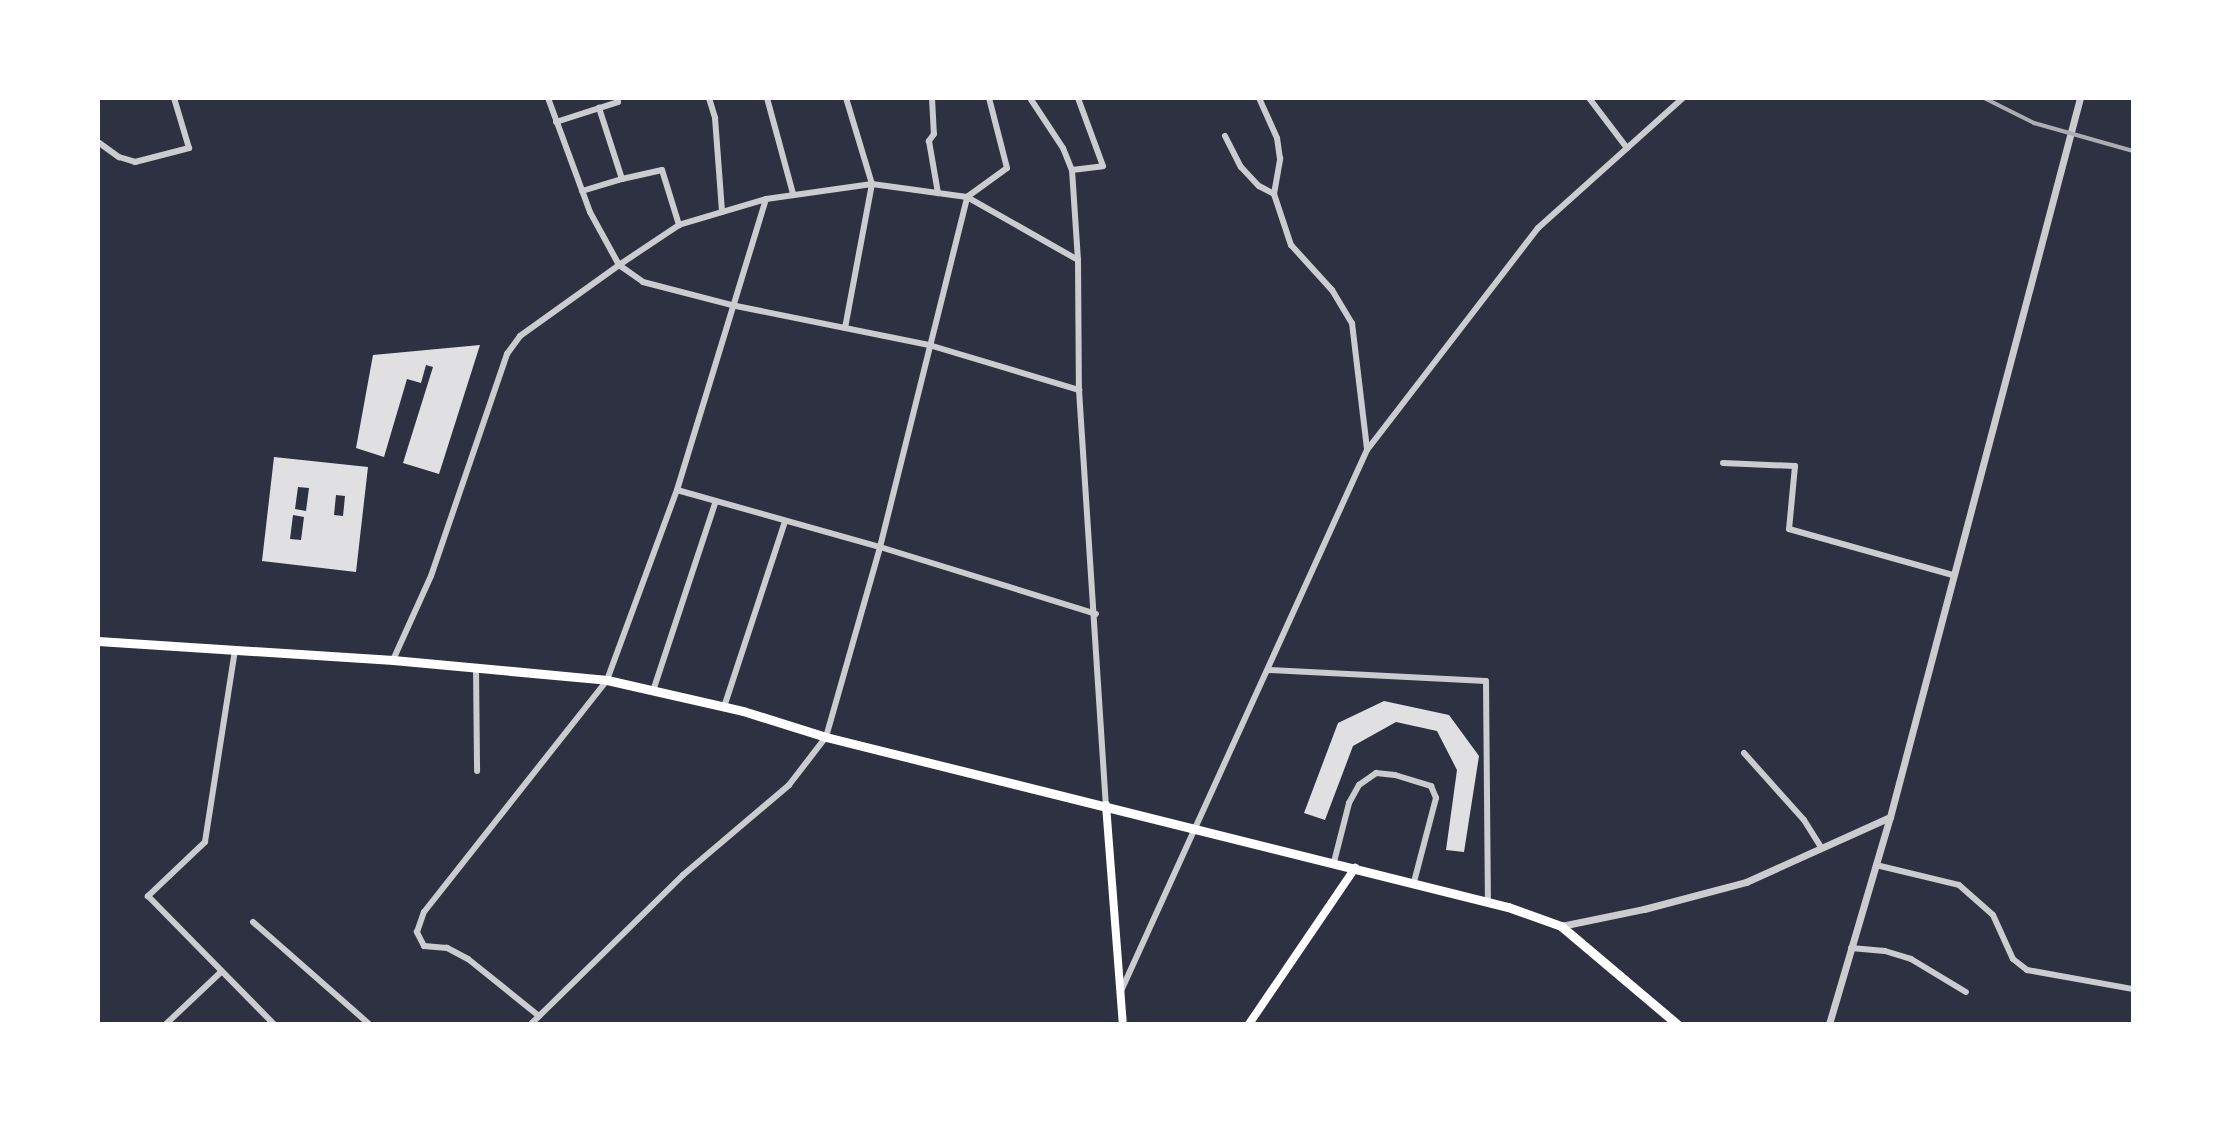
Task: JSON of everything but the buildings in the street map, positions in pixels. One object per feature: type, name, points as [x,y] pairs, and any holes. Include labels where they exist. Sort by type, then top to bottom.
[{"type":"main road","points":[[98,641],[393,660],[607,680],[724,707],[826,737],[1414,882],[1561,926],[1677,1024]]},
{"type":"main road","points":[[1106,805],[1123,1024]]},
{"type":"main road","points":[[1249,1024],[1355,868]]},
{"type":"street","points":[[98,142],[119,157],[135,162],[189,148],[174,98]]},
{"type":"street","points":[[548,98],[602,238],[619,265],[643,282],[736,306],[929,345],[1079,390]]},
{"type":"street","points":[[556,122],[618,102],[617,98]]},
{"type":"street","points":[[709,98],[715,118],[722,212]]},
{"type":"street","points":[[767,98],[793,194]]},
{"type":"street","points":[[845,328],[872,184],[846,98]]},
{"type":"street","points":[[932,98],[934,134],[929,141],[938,193]]},
{"type":"street","points":[[531,1024],[683,875],[789,785],[826,737],[880,547],[967,197],[1007,168],[989,98]]},
{"type":"street","points":[[1030,98],[1063,148],[1072,170],[1078,260],[1079,390],[1096,614],[1106,805]]},
{"type":"street","points":[[1072,170],[1103,166],[1078,98]]},
{"type":"street","points":[[1259,98],[1277,138],[1280,159],[1274,194],[1291,245],[1332,290],[1352,323],[1367,450]]},
{"type":"street","points":[[1589,98],[1627,148]]},
{"type":"street","points":[[1120,993],[1367,450],[1538,228],[1683,98]]},
{"type":"street","points":[[1829,1024],[1890,817],[2080,98]]},
{"type":"street","points":[[599,108],[622,179]]},
{"type":"street","points":[[1225,136],[1241,167],[1259,186],[1274,194]]},
{"type":"street","points":[[582,191],[662,170],[679,225]]},
{"type":"street","points":[[393,660],[431,576],[507,354],[520,336],[679,225],[766,199],[872,184],[967,197],[1078,260]]},
{"type":"street","points":[[539,1016],[468,959],[447,948],[424,946],[417,932],[424,912],[607,680],[677,490],[736,306],[766,199]]},
{"type":"street","points":[[1723,463],[1795,466],[1789,529],[1953,575]]},
{"type":"street","points":[[677,490],[880,547],[1096,614]]},
{"type":"street","points":[[653,691],[716,501]]},
{"type":"street","points":[[724,707],[785,521]]},
{"type":"street","points":[[235,650],[205,842],[148,896],[274,1024]]},
{"type":"street","points":[[476,668],[477,771]]},
{"type":"street","points":[[1268,670],[1486,681],[1488,902]]},
{"type":"street","points":[[1744,753],[1804,820],[1821,847]]},
{"type":"street","points":[[1334,862],[1349,803],[1359,785],[1376,773],[1395,775],[1431,786],[1436,798],[1414,882]]},
{"type":"street","points":[[1561,926],[1644,909],[1746,882],[1890,817]]},
{"type":"street","points":[[1876,865],[1959,885],[1993,915],[2013,959],[2027,970],[2133,989]]},
{"type":"street","points":[[253,922],[369,1024]]},
{"type":"street","points":[[1851,948],[1885,951],[1911,959],[1966,992]]},
{"type":"street","points":[[166,1024],[221,972]]},
{"type":"railway","points":[[1984,98],[2034,123],[2133,151]]}]
